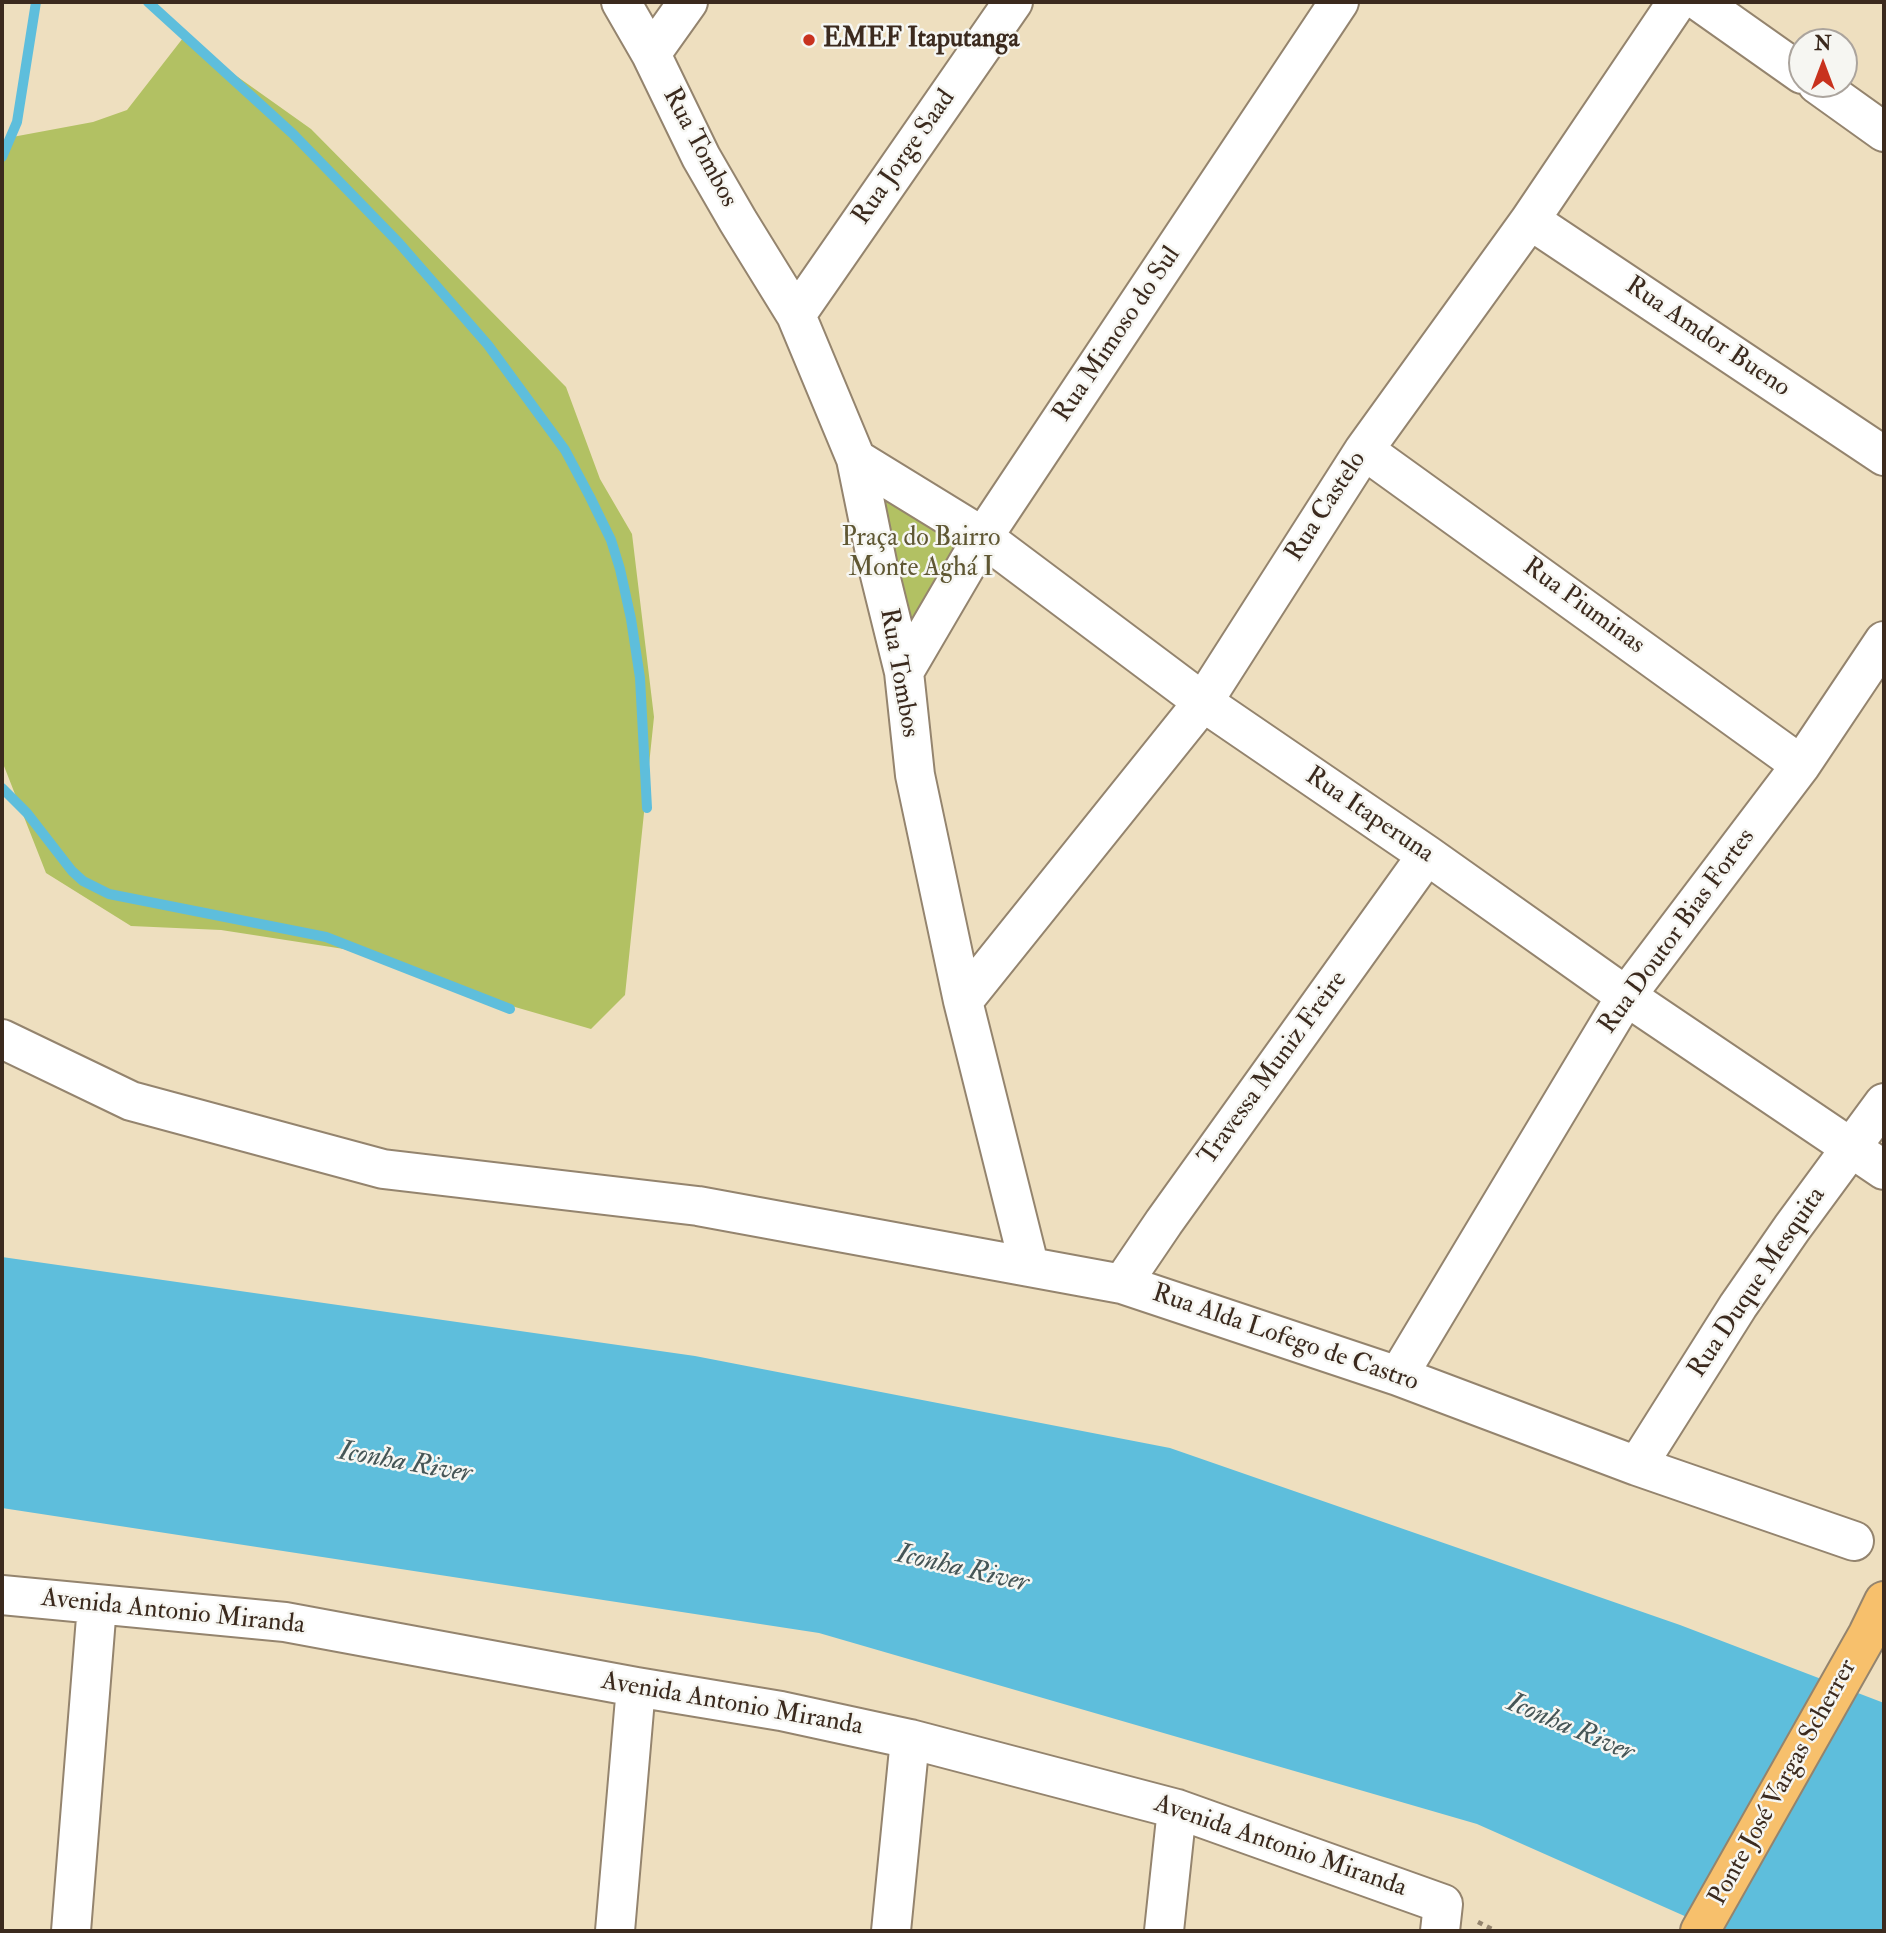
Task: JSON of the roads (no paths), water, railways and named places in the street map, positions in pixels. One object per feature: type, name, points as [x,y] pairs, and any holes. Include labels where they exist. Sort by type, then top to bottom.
[{"type":"main road","name":"Ponte José Vargas Scherrer","points":[[1700,1931],[1876,1618]]},
{"type":"street","name":"Rua Tombos","points":[[621,2],[651,54],[701,157],[796,315],[856,459],[878,567],[904,672],[915,775],[963,1001],[1029,1265]]},
{"type":"street","points":[[651,54],[688,2]]},
{"type":"street","name":"Rua Jorge Saad","points":[[796,315],[1013,2]]},
{"type":"street","name":"Rua Mimoso do Sul","points":[[904,672],[983,537],[1339,2]]},
{"type":"street","name":"Rua Castelo","points":[[963,1001],[1202,702],[1364,450],[1530,219],[1677,2]]},
{"type":"street","points":[[1700,2],[1788,64]]},
{"type":"street","points":[[1836,98],[1884,132]]},
{"type":"street","name":"Rua Amdor Bueno","points":[[1530,219],[1884,456]]},
{"type":"street","name":"Rua Piuminas","points":[[1364,450],[1801,765]]},
{"type":"street","name":"Rua Itaperuna","points":[[856,459],[983,537],[1202,702],[1427,855],[1626,996],[1884,1170]]},
{"type":"street","name":"Rua Doutor Bias Fortes","points":[[1398,1377],[1626,996],[1801,765],[1884,641]]},
{"type":"street","name":"Travessa Muniz Freire","points":[[1122,1284],[1427,855]]},
{"type":"street","name":"Rua Alda Lofego de Castro","points":[[2,1040],[131,1101],[383,1169],[698,1206],[1122,1284],[1398,1377],[1637,1466],[1854,1541]]},
{"type":"street","name":"Rua Duque Mesquita","points":[[1637,1466],[1738,1306],[1884,1103]]},
{"type":"street","name":"Avenida Antonio Miranda","points":[[2,1595],[285,1622],[636,1687],[782,1711],[910,1739],[1177,1809],[1441,1917]]},
{"type":"street","points":[[71,1931],[97,1605]]},
{"type":"street","points":[[615,1931],[636,1687]]},
{"type":"street","points":[[891,1931],[910,1739]]},
{"type":"street","points":[[1164,1931],[1177,1809]]},
{"type":"water","name":"Iconha River","points":[[2,1257],[695,1356],[1170,1448],[1680,1625],[1884,1703],[1884,1931],[1726,1931],[1689,1918],[1477,1824],[819,1633],[2,1508]]},
{"type":"waterway","points":[[2,157],[17,122],[36,2]]},
{"type":"waterway","points":[[148,2],[293,134],[399,243],[488,345],[565,450],[611,540],[620,569],[640,678],[647,808]]},
{"type":"waterway","points":[[2,788],[27,813],[72,871],[83,881],[109,894],[326,937],[510,1009]]},
{"type":"place","name":"EMEF Itaputanga","points":[[809,40]]},
{"type":"park label","name":"Praça do Bairro Monte Aghá I","points":[[921,554]]}]
